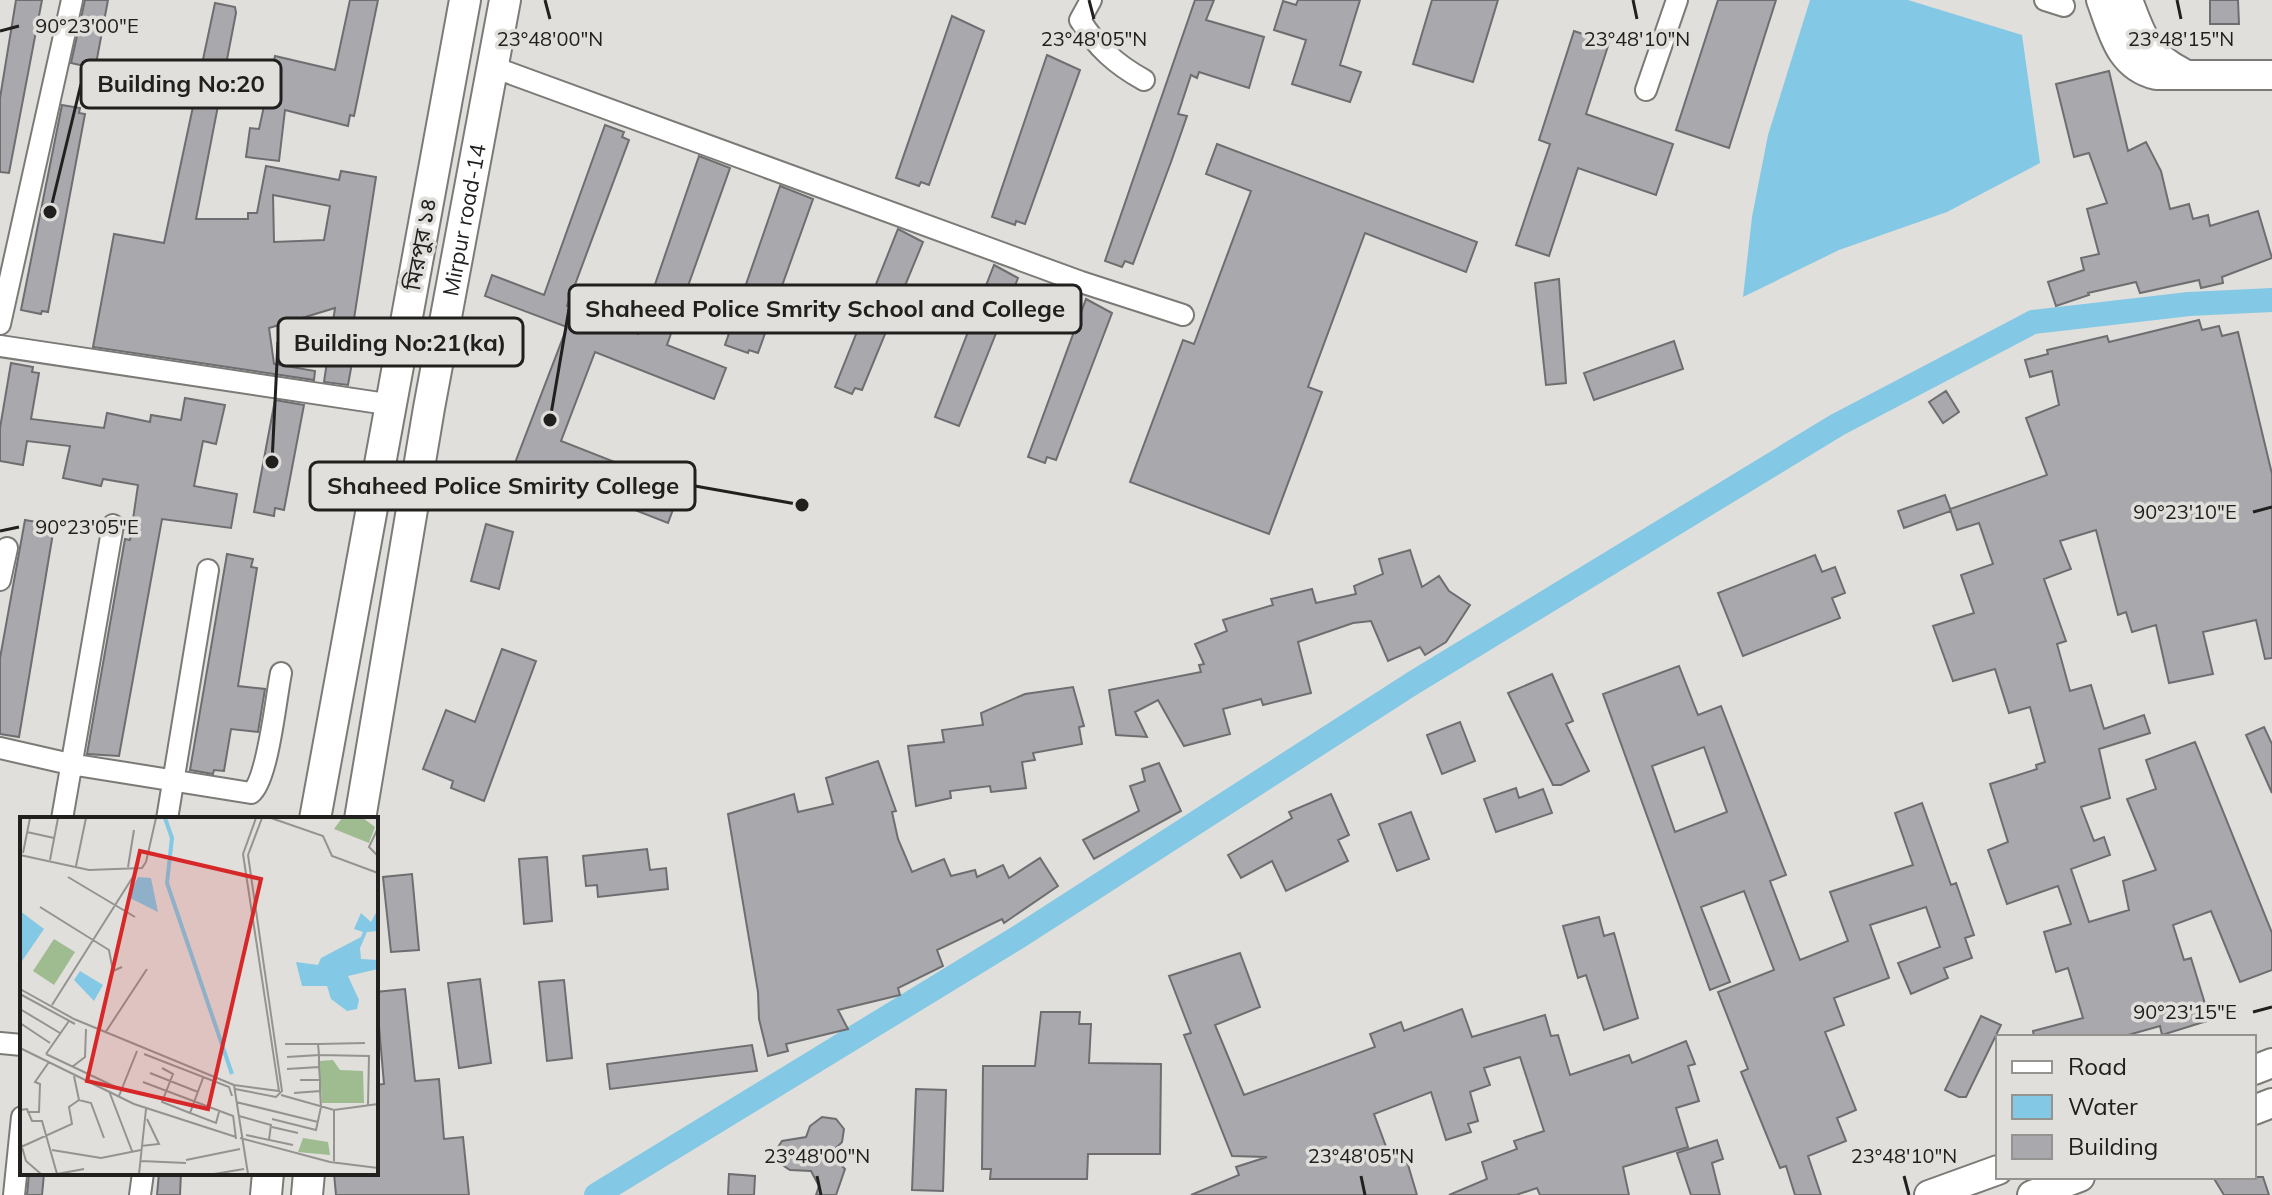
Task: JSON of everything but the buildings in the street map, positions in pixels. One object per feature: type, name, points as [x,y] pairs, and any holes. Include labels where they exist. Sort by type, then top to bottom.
[{"type":"main road","name":"মিরপুর ১৪","points":[[315,817],[465,0]]},
{"type":"main road","name":"Mirpur road-14","points":[[360,817],[429,408],[505,0]]},
{"type":"main road","points":[[266,1195],[268,1175]]},
{"type":"main road","points":[[307,1195],[309,1175]]},
{"type":"street","points":[[0,324],[72,0]]},
{"type":"street","points":[[1091,0],[1080,20],[1094,43],[1119,66],[1144,80]]},
{"type":"street","points":[[1646,90],[1677,0]]},
{"type":"street","points":[[2101,0],[2119,49],[2130,64],[2156,75],[2272,75]]},
{"type":"street","points":[[2128,0],[2147,47],[2159,60],[2185,74]]},
{"type":"street","points":[[493,67],[1067,277],[1183,315]]},
{"type":"street","points":[[0,346],[393,405]]},
{"type":"street","points":[[62,817],[113,525]]},
{"type":"street","points":[[0,580],[7,548]]},
{"type":"street","points":[[167,817],[208,570]]},
{"type":"street","points":[[0,748],[70,764],[243,794],[257,788],[281,673]]},
{"type":"street","points":[[0,1043],[20,1045]]},
{"type":"street","points":[[14,1195],[20,1136]]},
{"type":"street","points":[[1929,1195],[1996,1171]]},
{"type":"street","points":[[140,1195],[143,1175]]},
{"type":"street","points":[[2044,1187],[2073,1179]]},
{"type":"water","points":[[1810,0],[1908,0],[2022,35],[2040,163],[1947,212],[1839,250],[1743,297],[1752,217],[1768,135]]},
{"type":"waterway","points":[[596,1195],[1020,936],[1413,683],[1837,425],[2033,322],[2189,304],[2272,300]]},
{"type":"place","name":"Building No:20","points":[[50,212]]},
{"type":"place","name":"Shaheed Police Smrity School and College","points":[[550,420]]},
{"type":"place","name":"Building No:21(ka)","points":[[272,462]]},
{"type":"place","name":"Shaheed Police Smirity College","points":[[802,505]]}]
